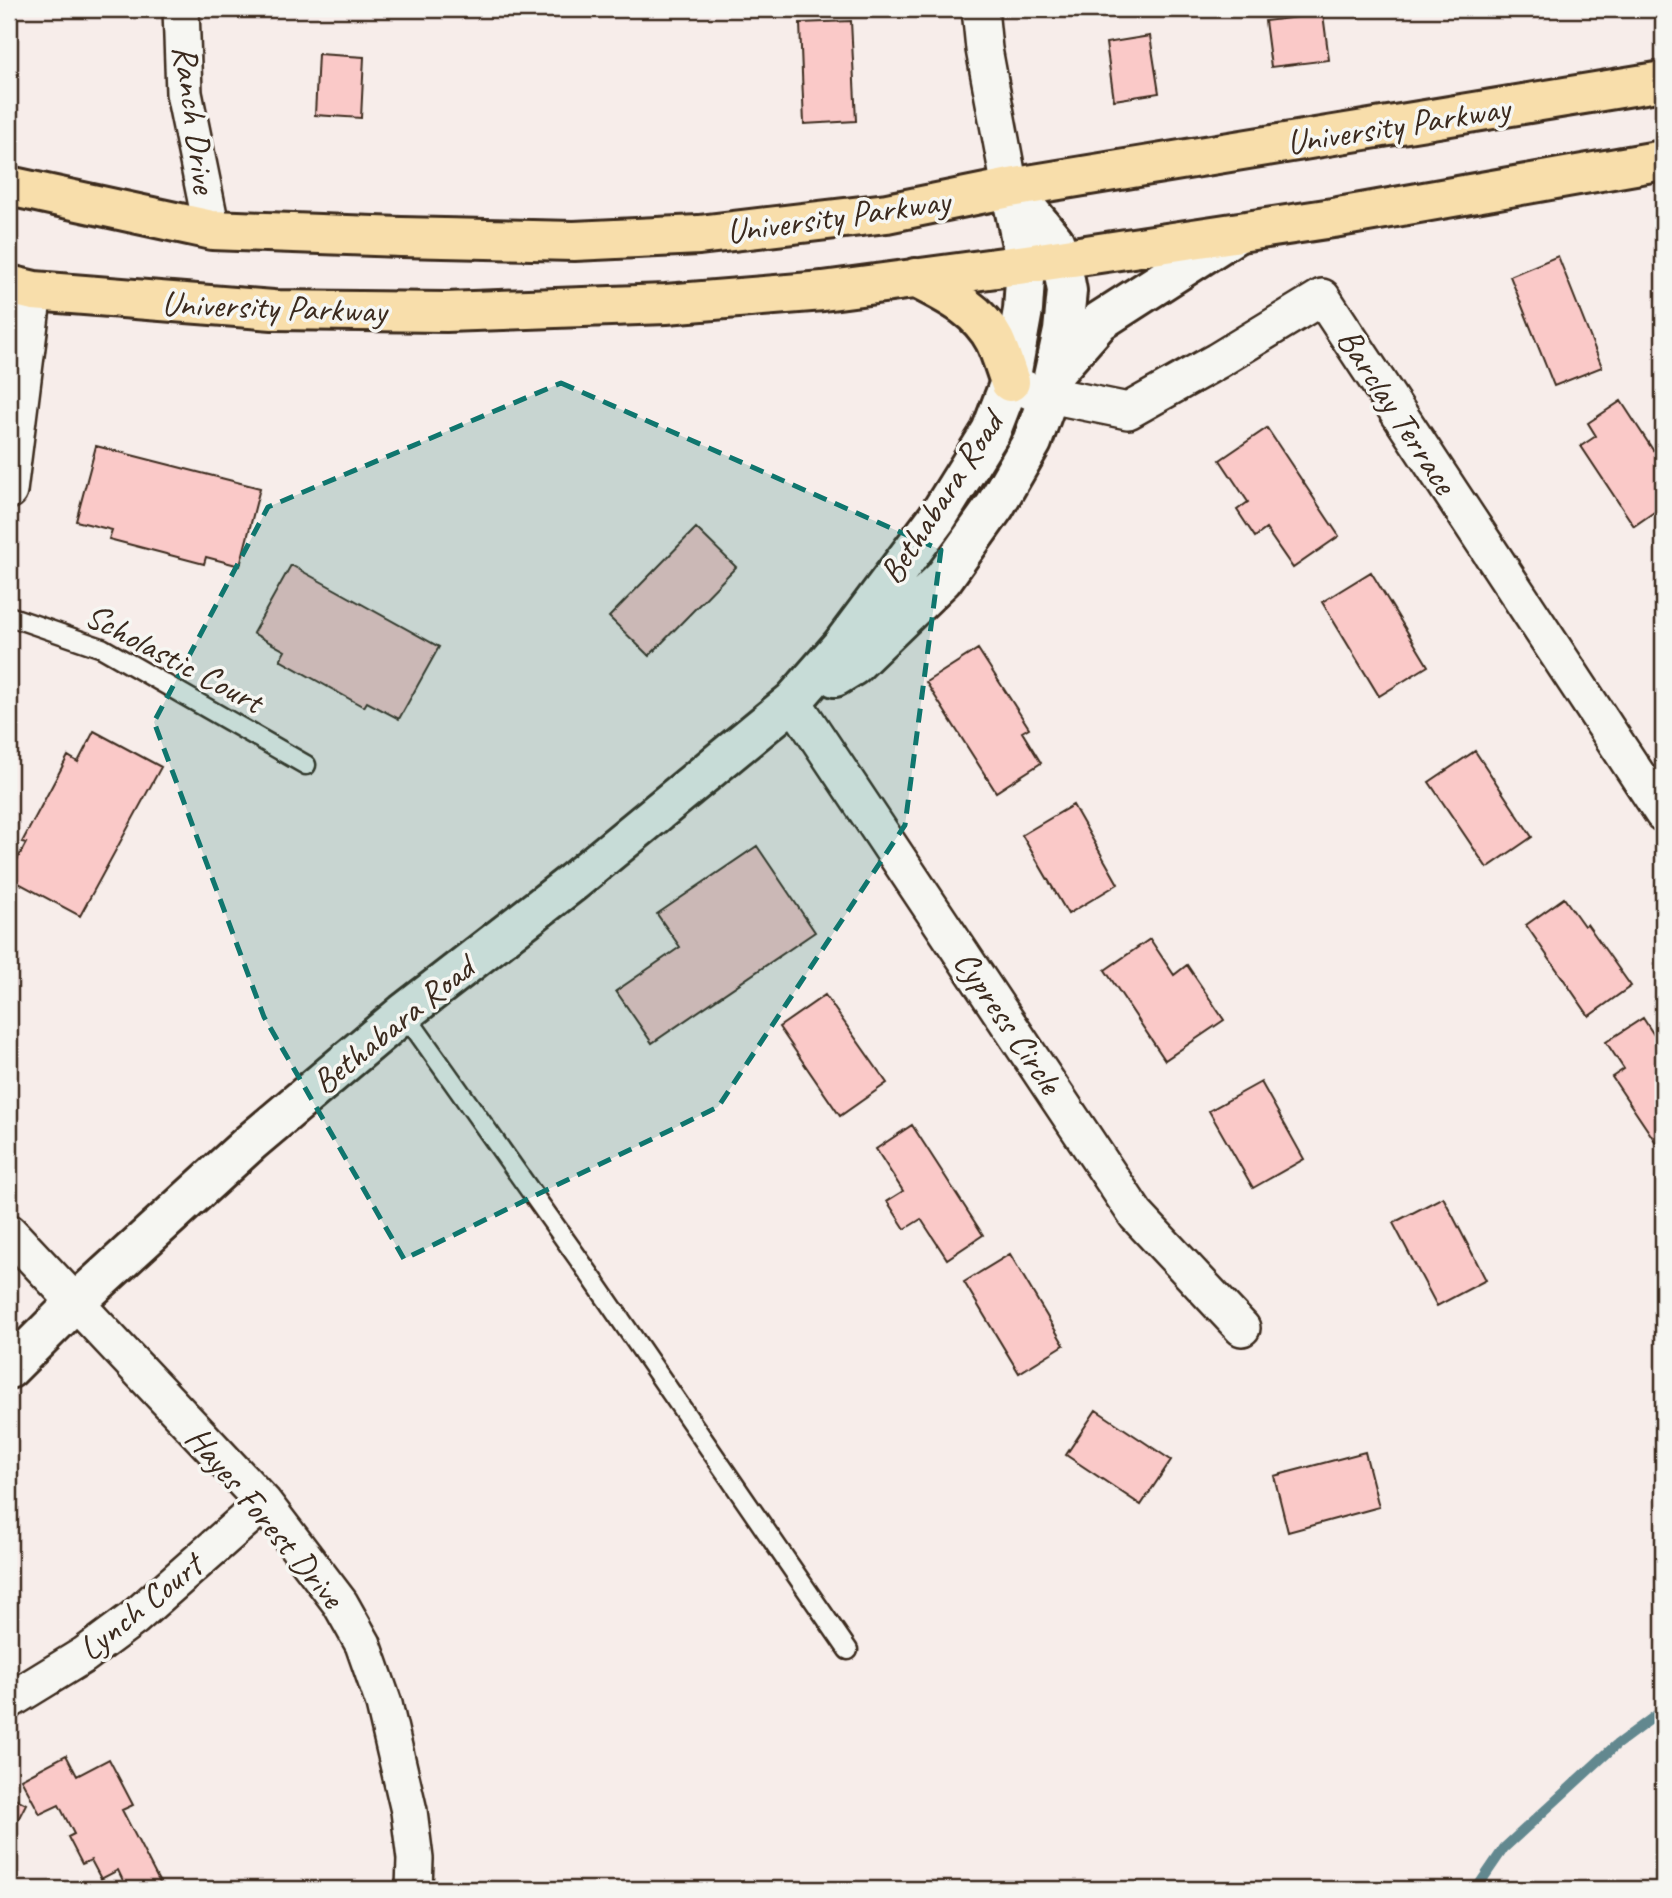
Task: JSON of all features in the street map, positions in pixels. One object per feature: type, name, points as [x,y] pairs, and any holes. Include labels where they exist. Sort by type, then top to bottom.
[{"type":"main road","name":"University Parkway","points":[[9,186],[212,230],[574,241],[699,235],[887,213],[1010,188],[1663,81]]},
{"type":"main road","name":"University Parkway","points":[[22,288],[273,310],[446,312],[666,304],[823,290],[1237,233],[1663,160]]},
{"type":"main road","points":[[915,278],[957,299],[979,318],[994,340],[1010,382]]},
{"type":"street","name":"Ranch Drive","points":[[181,9],[184,93],[212,230]]},
{"type":"street","points":[[980,9],[984,49],[1010,188]]},
{"type":"street","name":"Bethabara Road","points":[[9,1369],[75,1303],[251,1142],[404,1013],[573,882],[793,701],[853,666],[943,579],[995,506],[1026,453],[1052,384],[1063,331],[1067,291],[1043,261],[1010,188]]},
{"type":"street","points":[[1052,384],[1100,321],[1237,233]]},
{"type":"street","name":"Bethabara Road","points":[[793,701],[842,645],[937,518],[992,431],[1010,382],[1023,310],[1043,261]]},
{"type":"street","points":[[9,491],[22,288]]},
{"type":"street","name":"Barclay Terrace","points":[[1010,382],[1030,391],[1052,384],[1128,411],[1322,297],[1663,814]]},
{"type":"street","name":"Cypress Circle","points":[[793,701],[1136,1215],[1242,1328]]},
{"type":"street","name":"Hayes Forest Drive","points":[[9,1232],[264,1503],[341,1603],[363,1644],[384,1703],[409,1811],[415,1858],[414,1889]]},
{"type":"street","name":"Lynch Court","points":[[9,1701],[84,1655],[134,1618],[264,1503]]},
{"type":"lane","name":"Scholastic Court","points":[[9,616],[102,648],[306,765]]},
{"type":"lane","points":[[404,1013],[598,1287],[848,1650]]},
{"type":"highlighted area","points":[[561,383],[941,550],[905,825],[718,1107],[404,1259],[264,1017],[154,722],[268,507]]},
{"type":"building","points":[[1323,14],[1329,60],[1271,67],[1265,21]]},
{"type":"building","points":[[851,21],[856,121],[804,124],[800,23]]},
{"type":"building","points":[[1150,36],[1159,93],[1114,100],[1106,43]]},
{"type":"building","points":[[318,54],[364,57],[361,118],[315,115]]},
{"type":"building","points":[[1558,256],[1602,367],[1554,386],[1510,276]]},
{"type":"building","points":[[1621,401],[1653,450],[1663,443],[1663,506],[1634,526],[1581,446],[1596,436],[1588,423]]},
{"type":"building","points":[[1267,428],[1339,536],[1293,568],[1266,529],[1255,537],[1237,510],[1248,502],[1220,460]]},
{"type":"building","points":[[96,446],[260,488],[240,566],[206,557],[204,564],[109,539],[112,530],[76,521]]},
{"type":"building","points":[[696,528],[736,567],[649,656],[609,617]]},
{"type":"building","points":[[291,565],[439,647],[399,719],[367,702],[364,707],[280,660],[285,651],[253,633]]},
{"type":"building","points":[[1371,572],[1428,666],[1379,696],[1322,602]]},
{"type":"building","points":[[978,649],[1029,728],[1022,732],[1041,763],[996,792],[926,682]]},
{"type":"building","points":[[94,731],[161,767],[80,916],[9,878],[9,875],[26,843],[22,842],[68,756],[78,762]]},
{"type":"building","points":[[1475,751],[1532,837],[1487,868],[1429,782]]},
{"type":"building","points":[[1073,805],[1118,884],[1068,914],[1022,835]]},
{"type":"building","points":[[757,846],[815,932],[652,1043],[616,991],[680,947],[657,914]]},
{"type":"building","points":[[1564,898],[1584,926],[1587,924],[1631,986],[1589,1016],[1526,925]]},
{"type":"building","points":[[1150,939],[1174,975],[1187,965],[1224,1020],[1165,1060],[1105,970]]},
{"type":"building","points":[[825,995],[887,1083],[840,1116],[779,1027]]},
{"type":"building","points":[[1643,1018],[1663,1049],[1663,1153],[1612,1077],[1624,1069],[1606,1042]]},
{"type":"building","points":[[1261,1082],[1304,1159],[1253,1188],[1209,1111]]},
{"type":"building","points":[[912,1125],[983,1235],[947,1259],[921,1219],[905,1229],[887,1201],[903,1191],[876,1149]]},
{"type":"building","points":[[1443,1197],[1486,1280],[1437,1306],[1393,1223]]},
{"type":"building","points":[[1010,1254],[1064,1345],[1019,1373],[964,1282]]},
{"type":"building","points":[[1096,1410],[1171,1460],[1141,1505],[1066,1455]]},
{"type":"building","points":[[1365,1452],[1379,1507],[1288,1532],[1274,1476]]},
{"type":"building","points":[[66,1755],[77,1776],[109,1759],[133,1805],[122,1810],[161,1885],[153,1889],[127,1889],[118,1870],[101,1879],[91,1860],[82,1864],[68,1837],[74,1834],[59,1805],[40,1814],[21,1779]]},
{"type":"building","points":[[9,1795],[26,1804],[9,1837]]},
{"type":"waterway","points":[[1476,1889],[1504,1848],[1616,1745],[1663,1710]]}]
